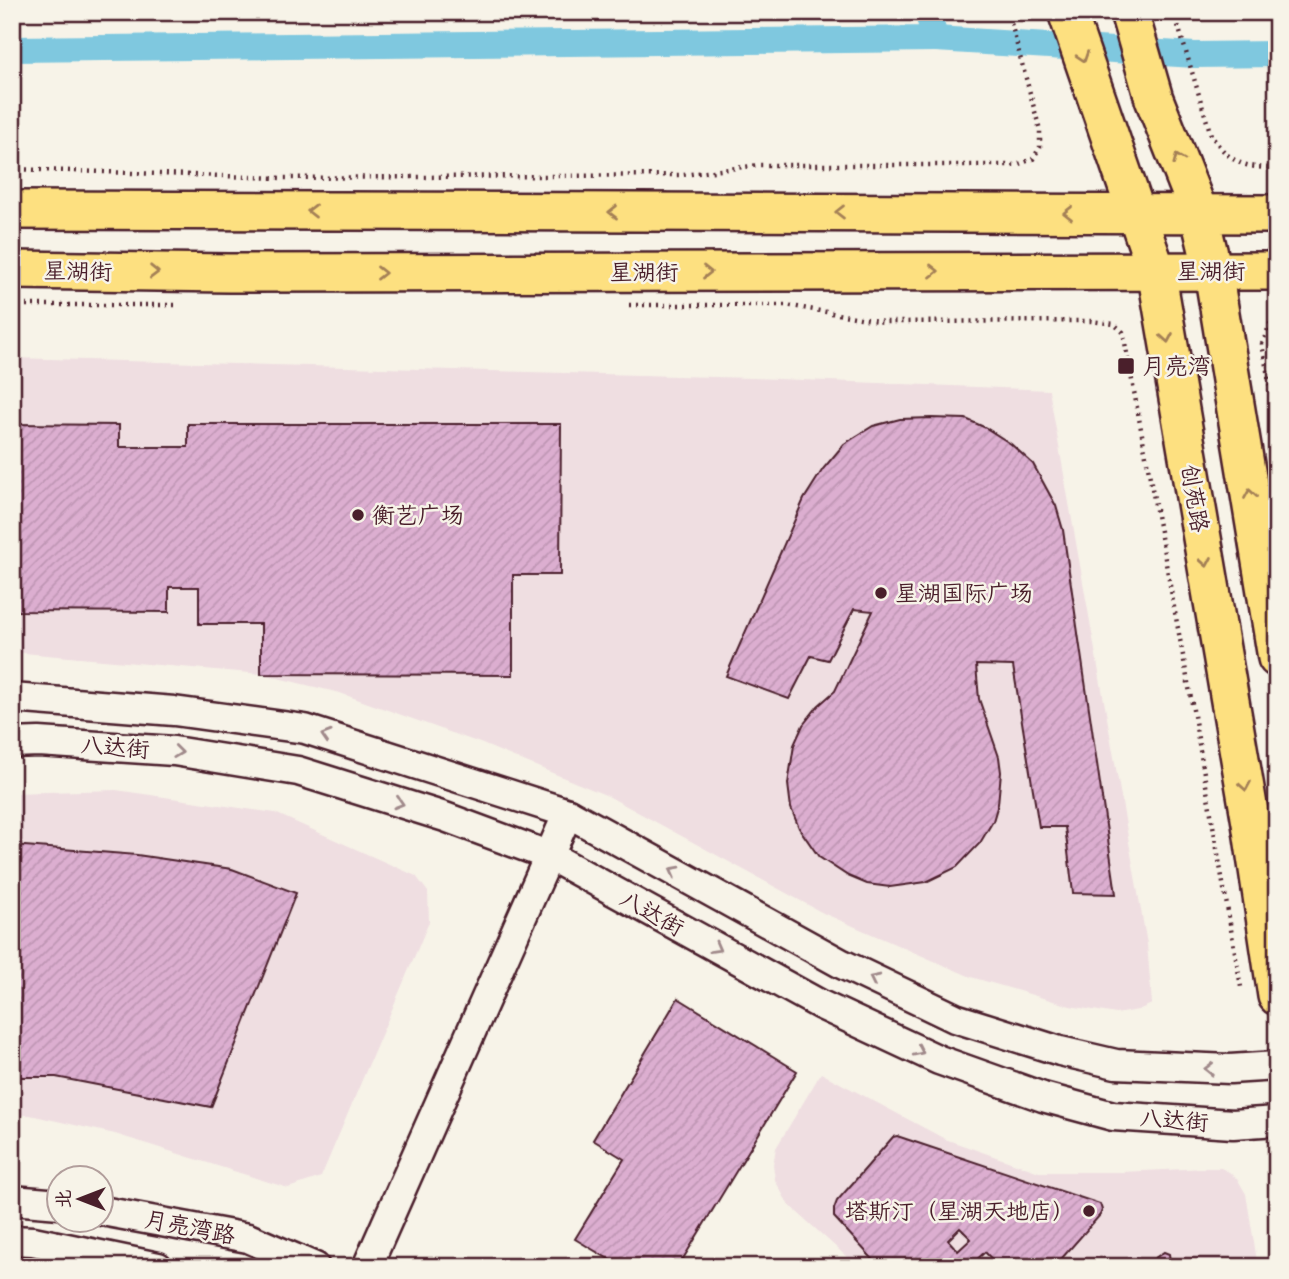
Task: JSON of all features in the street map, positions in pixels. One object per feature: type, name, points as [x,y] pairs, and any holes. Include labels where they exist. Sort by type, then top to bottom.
[{"type":"main road","name":"创苑路","points":[[1068,12],[1156,271],[1251,823],[1277,996]]},
{"type":"main road","points":[[1129,12],[1154,99],[1199,213],[1213,271],[1277,658]]},
{"type":"main road","points":[[12,210],[1277,214]]},
{"type":"main road","name":"星湖街","points":[[12,270],[229,273],[1277,271]]},
{"type":"street","name":"八达街","points":[[12,698],[174,711],[305,729],[568,813],[842,964],[955,1018],[1060,1051],[1116,1063],[1230,1069],[1277,1066]]},
{"type":"street","name":"八达街","points":[[12,743],[39,742],[174,751],[298,771],[446,817],[550,856],[821,1005],[952,1065],[1043,1097],[1113,1116],[1233,1124],[1277,1121]]},
{"type":"street","points":[[367,1267],[568,813]]},
{"type":"street","points":[[12,1199],[46,1203]]},
{"type":"street","name":"月亮湾路","points":[[116,1214],[248,1238],[315,1267]]},
{"type":"street","name":"月亮湾路","points":[[12,1240],[33,1241],[158,1267]]},
{"type":"path","points":[[12,169],[296,178],[683,175],[759,165],[1016,165],[1034,159],[1040,147],[1040,130],[1008,12]]},
{"type":"path","points":[[1174,12],[1210,135],[1236,163],[1256,168],[1277,168]]},
{"type":"path","points":[[12,305],[178,305]]},
{"type":"path","points":[[620,305],[786,305],[883,322],[1091,321],[1114,324],[1123,332],[1241,987]]},
{"type":"path","points":[[1277,320],[1270,324],[1262,344],[1277,425]]},
{"type":"shaded area","points":[[12,358],[752,378],[1049,390],[1147,944],[1152,1004],[1116,1014],[1070,1006],[971,977],[823,913],[608,796],[480,743],[340,693],[261,674],[12,652]]},
{"type":"shaded area","points":[[116,790],[275,813],[416,876],[428,892],[429,922],[321,1177],[288,1188],[115,1134],[30,1115],[12,1115],[12,793]]},
{"type":"shaded area","points":[[821,1073],[945,1139],[1039,1172],[1221,1168],[1238,1180],[1246,1194],[1258,1267],[858,1267],[788,1204],[775,1180],[773,1165],[776,1148]]},
{"type":"building","points":[[900,419],[966,419],[1011,444],[1033,464],[1056,506],[1063,530],[1116,894],[1073,893],[1065,827],[1039,827],[1013,666],[976,665],[979,699],[999,757],[1001,772],[998,804],[993,821],[980,843],[957,867],[926,882],[890,887],[867,884],[848,876],[819,857],[799,828],[791,808],[788,784],[794,745],[803,725],[835,691],[873,611],[854,609],[828,660],[811,656],[789,699],[726,676],[804,499],[823,469],[844,444],[873,426]]},
{"type":"building","points":[[12,424],[119,425],[119,447],[188,447],[188,424],[561,424],[560,575],[513,575],[513,675],[261,674],[261,624],[199,624],[199,587],[169,587],[169,612],[12,611]]},
{"type":"building","points":[[12,845],[137,855],[232,869],[296,893],[211,1107],[56,1077],[12,1077]]},
{"type":"building","points":[[678,998],[797,1071],[678,1267],[622,1267],[575,1239],[624,1159],[593,1140]]},
{"type":"building","points":[[897,1136],[1100,1204],[1102,1210],[1062,1258],[1070,1267],[999,1267],[985,1252],[972,1267],[880,1267],[834,1217],[834,1209],[837,1201],[893,1137]],"holes":[[[960,1228],[971,1239],[958,1251],[948,1240]]]},
{"type":"building","points":[[1164,1252],[1169,1254],[1171,1267],[1142,1267]]},
{"type":"waterway","points":[[12,49],[936,39],[927,12]]},
{"type":"waterway","points":[[936,39],[1195,55],[1277,54]]},
{"type":"place","name":"月亮湾","points":[[1126,366]]},
{"type":"place","name":"衡艺广场","points":[[358,515]]},
{"type":"place","name":"星湖国际广场","points":[[881,593]]},
{"type":"place","name":"塔斯汀（星湖天地店）","points":[[1089,1211]]}]
